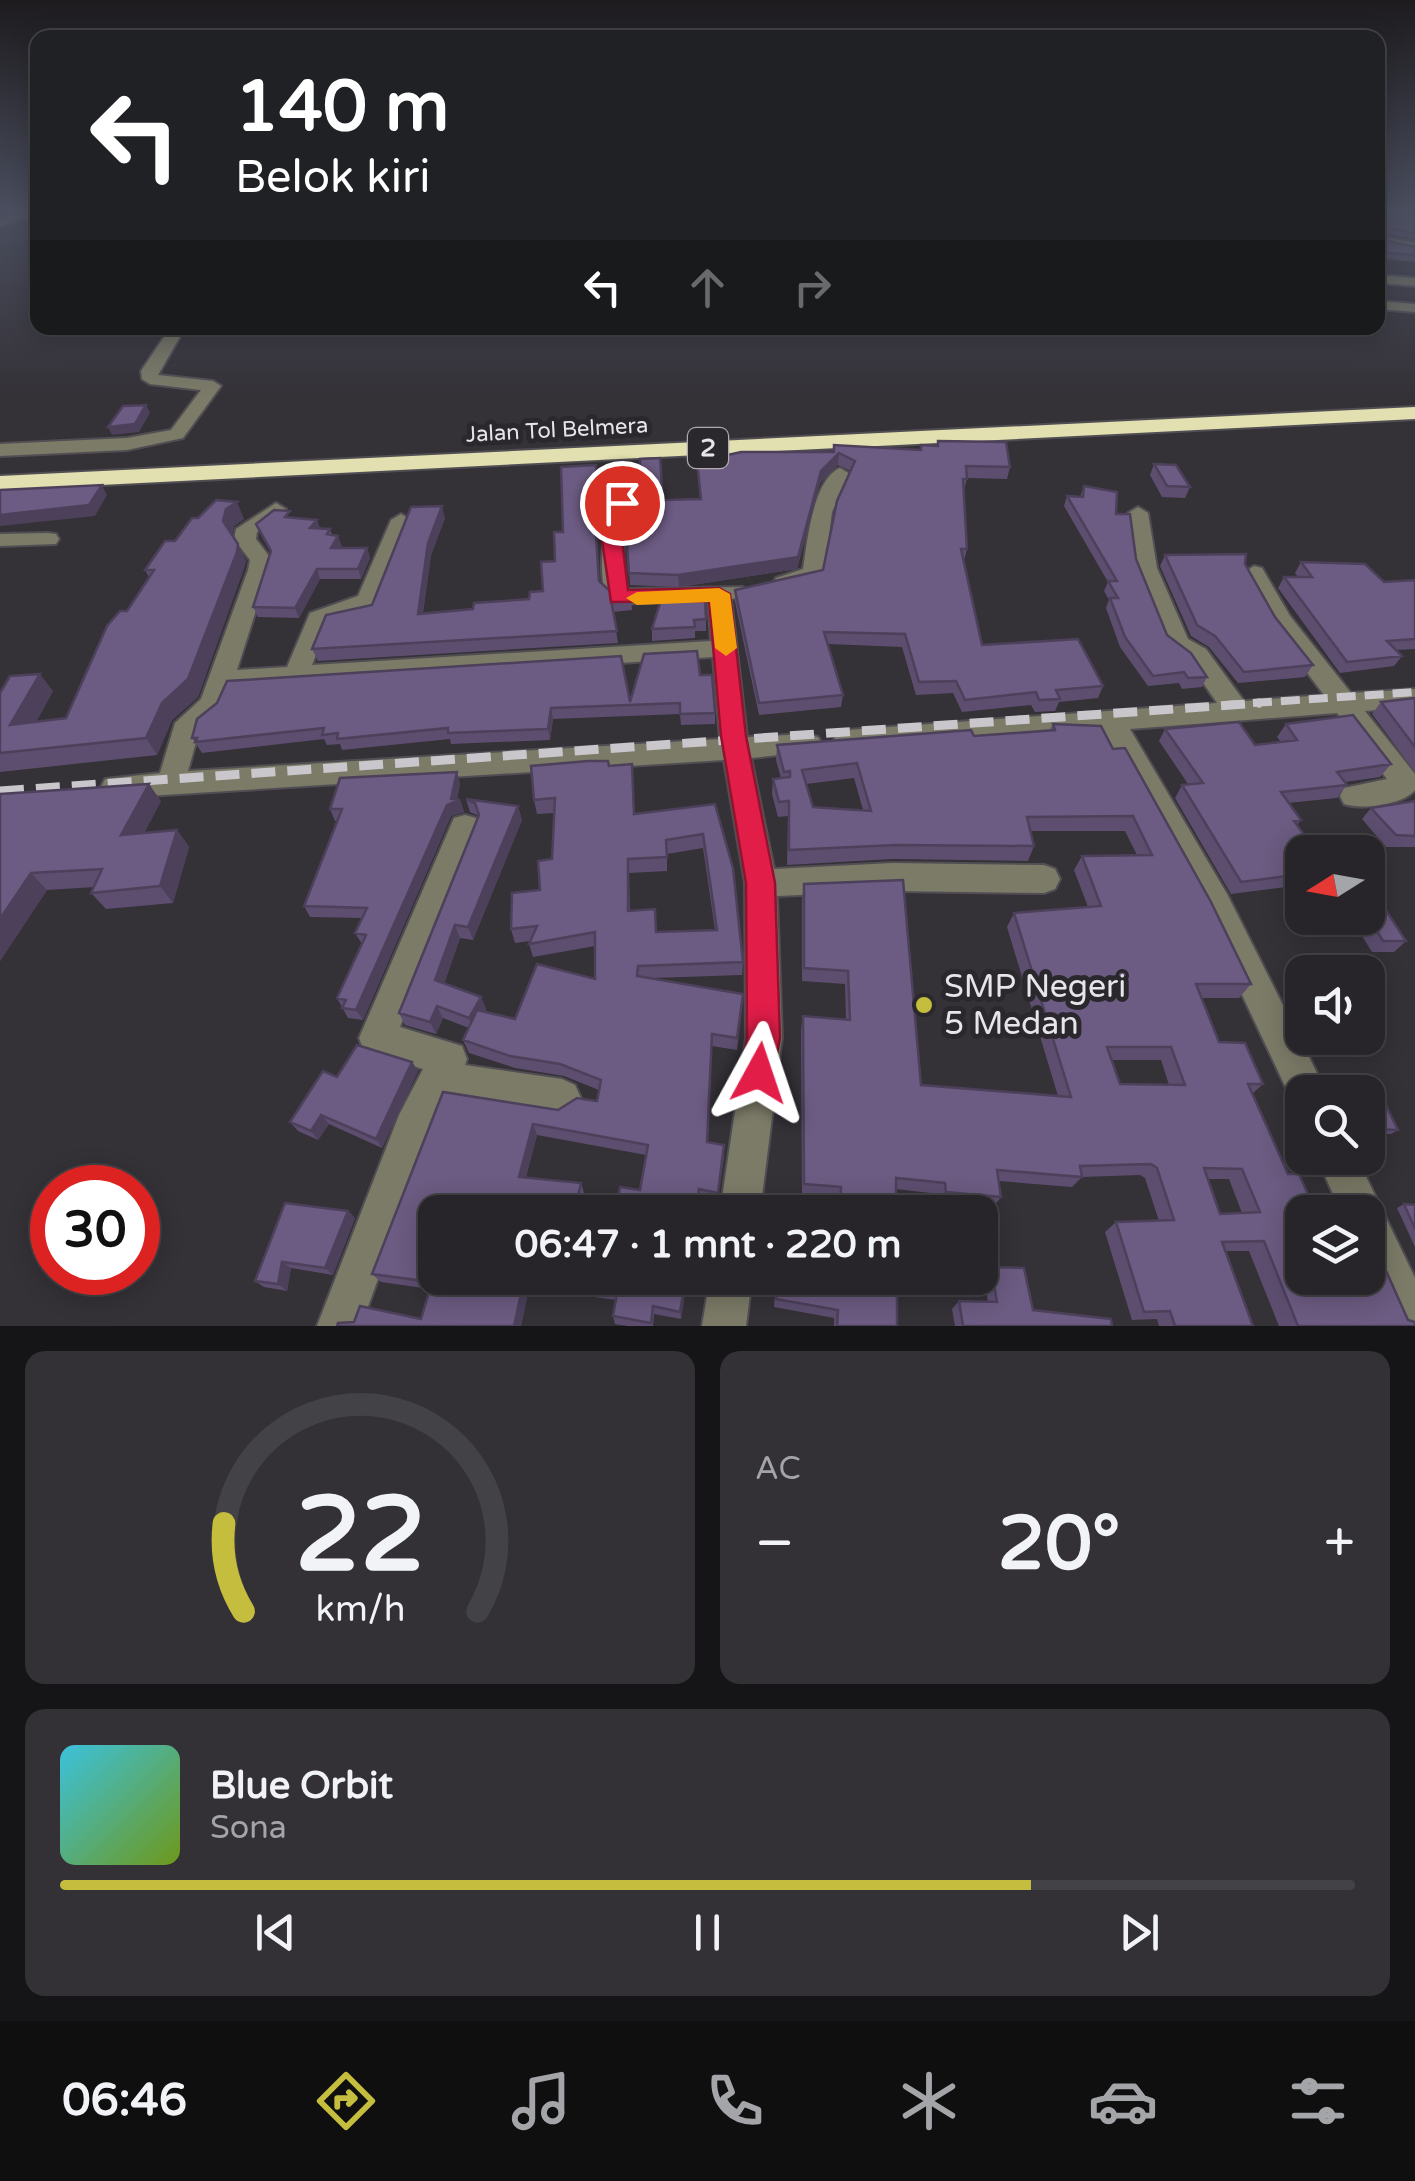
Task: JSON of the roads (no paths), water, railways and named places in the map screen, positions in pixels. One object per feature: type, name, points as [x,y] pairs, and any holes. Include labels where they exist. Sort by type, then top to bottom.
[{"type":"highway","name":"Jalan Tol Belmera","points":[[0,467],[1415,398]]},
{"type":"highway","name":"Jalan Tol Belmera","points":[[0,483],[1415,413]]},
{"type":"street","points":[[1385,279],[1415,282]]},
{"type":"street","points":[[1385,306],[1415,308]]},
{"type":"street","points":[[0,450],[126,444],[177,434],[213,386],[150,379],[159,352],[172,335]]},
{"type":"street","points":[[624,482],[620,524],[612,540],[618,597],[719,594],[810,576],[822,512],[840,474]]},
{"type":"street","points":[[170,783],[188,723],[212,704],[222,680],[260,560],[245,539],[247,529],[276,510]]},
{"type":"street","points":[[1138,513],[1146,568],[1178,644],[1201,660],[1238,713]]},
{"type":"street","points":[[296,675],[318,619],[368,601],[401,520]]},
{"type":"street","points":[[0,540],[48,539]]},
{"type":"street","points":[[1254,572],[1280,620],[1340,703],[1405,782],[1401,788],[1354,796]]},
{"type":"street","points":[[719,594],[735,748],[761,883],[764,1038],[742,1195]]},
{"type":"street","points":[[222,680],[726,648]]},
{"type":"street","points":[[95,788],[735,748],[1415,698]]},
{"type":"street","points":[[1112,722],[1176,823],[1217,898],[1298,1075]]},
{"type":"street","points":[[339,1326],[418,1115],[449,1059],[377,1038],[466,827]]},
{"type":"street","points":[[761,883],[893,877],[1044,879]]},
{"type":"street","points":[[438,1080],[562,1098]]},
{"type":"street","points":[[1385,1262],[1414,1326]]},
{"type":"street","points":[[724,1326],[729,1295]]},
{"type":"railway","points":[[1225,705],[1415,692]]},
{"type":"railway","points":[[0,791],[1261,703]]},
{"type":"place","name":"SMP Negeri 5 Medan","points":[[924,1005]]}]
